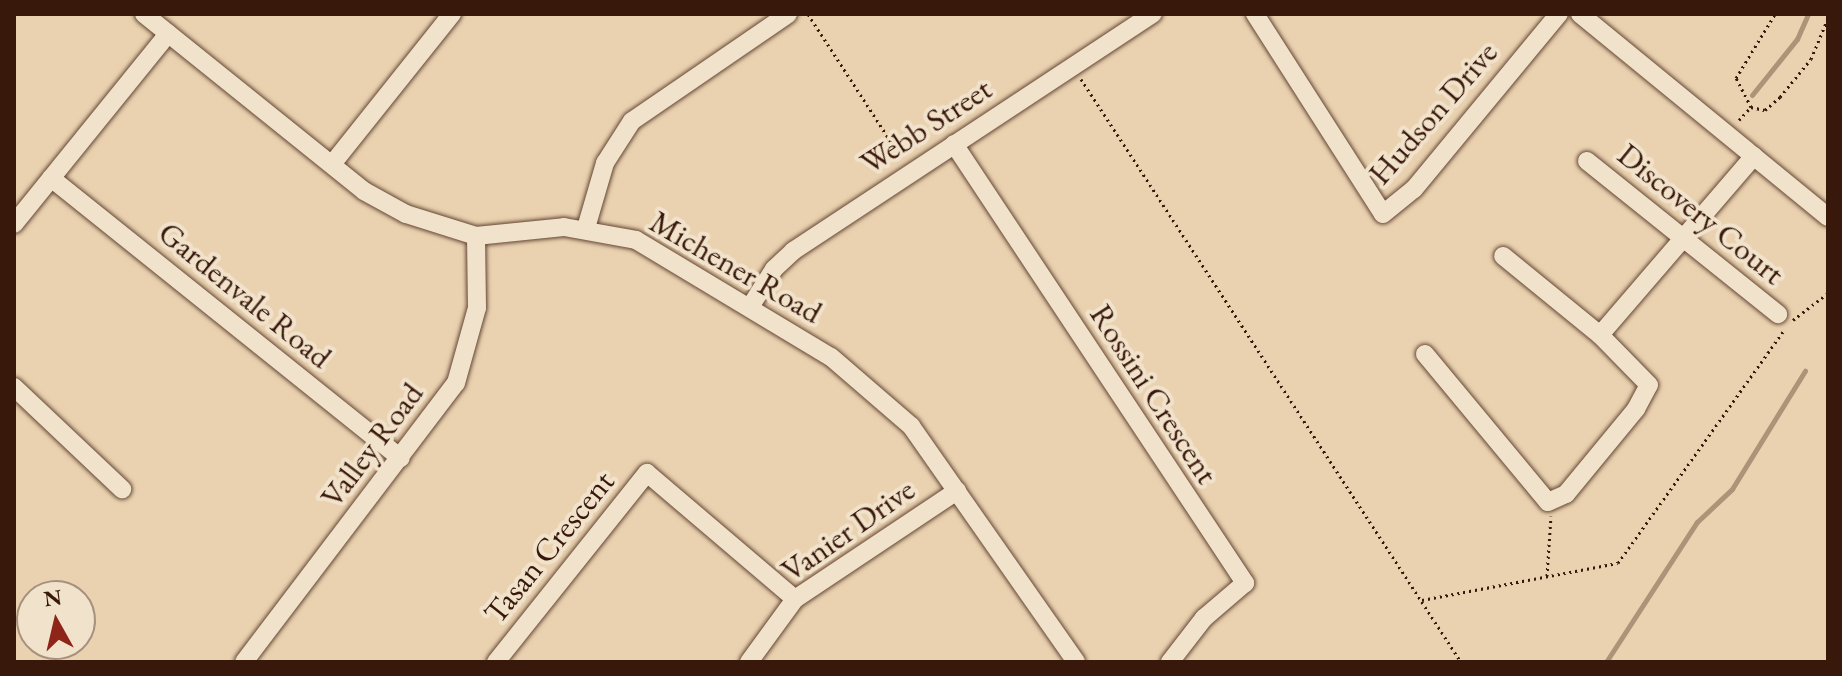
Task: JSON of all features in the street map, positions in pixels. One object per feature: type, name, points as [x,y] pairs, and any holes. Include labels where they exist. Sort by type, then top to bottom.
[{"type":"street","name":"Michener Road","points":[[144,14],[364,191],[406,214],[476,236],[586,228],[646,245],[863,380],[911,426],[1076,662]]},
{"type":"street","points":[[333,163],[452,14]]},
{"type":"street","points":[[586,228],[605,163],[632,121],[788,14]]},
{"type":"street","name":"Webb Street","points":[[750,307],[783,259],[910,172],[1153,14]]},
{"type":"street","name":"Hudson Drive","points":[[1255,14],[1383,214],[1414,189],[1559,14]]},
{"type":"street","points":[[1580,14],[1828,217]]},
{"type":"street","points":[[14,224],[168,34]]},
{"type":"street","name":"Rossini Crescent","points":[[954,144],[1245,583],[1204,618],[1170,662]]},
{"type":"street","points":[[1600,335],[1754,156]]},
{"type":"street","name":"Discovery Court","points":[[1587,161],[1778,314]]},
{"type":"street","name":"Gardenvale Road","points":[[51,178],[401,458]]},
{"type":"street","name":"Valley Road","points":[[248,660],[439,410],[467,357],[477,308],[476,236]]},
{"type":"street","points":[[1425,354],[1551,501],[1573,486],[1636,409],[1649,385],[1600,335],[1503,256]]},
{"type":"street","points":[[14,387],[122,489]]},
{"type":"street","name":"Tasan Crescent","points":[[496,662],[647,473],[795,599]]},
{"type":"street","name":"Vanier Drive","points":[[749,662],[795,599],[957,491]]},
{"type":"path","points":[[808,14],[910,172]]},
{"type":"path","points":[[1751,107],[1736,78],[1775,14]]},
{"type":"path","points":[[1751,107],[1765,110],[1780,97],[1811,59],[1828,18]]},
{"type":"path","points":[[1074,68],[1461,662]]},
{"type":"path","points":[[1739,120],[1751,107]]},
{"type":"path","points":[[1422,600],[1611,567],[1624,558],[1787,325],[1828,294]]},
{"type":"path","points":[[1547,576],[1551,501]]},
{"type":"waterway","points":[[1752,95],[1797,39],[1808,14]]},
{"type":"waterway","points":[[1606,662],[1697,522],[1732,489],[1805,371]]}]
